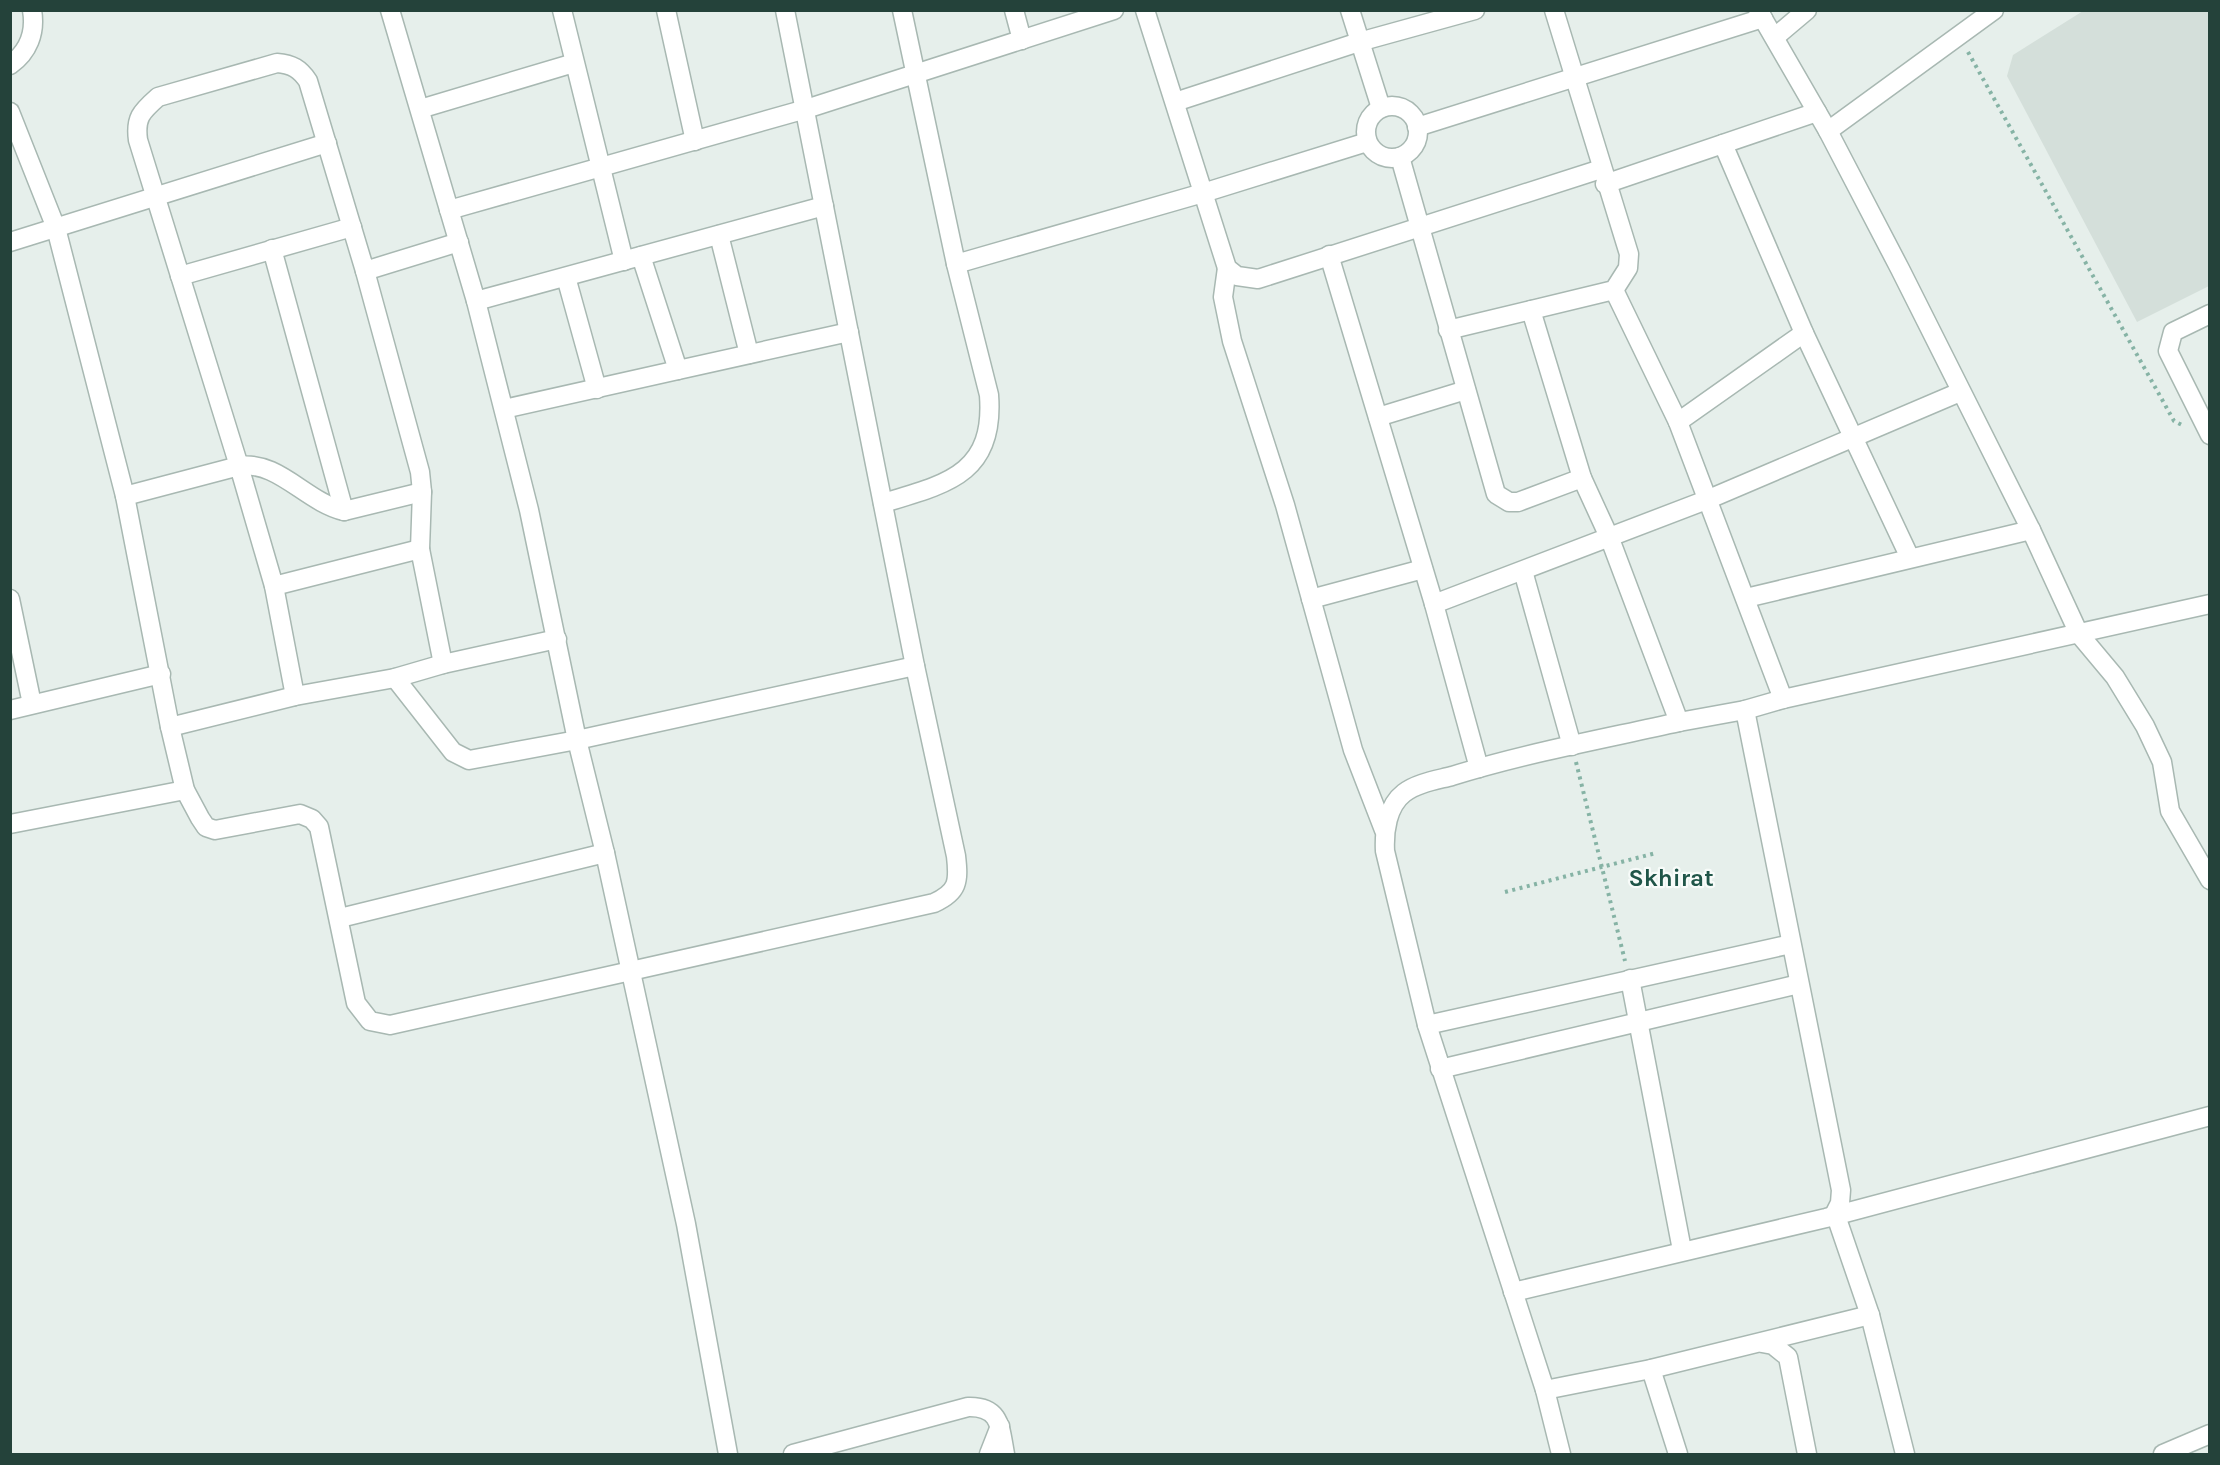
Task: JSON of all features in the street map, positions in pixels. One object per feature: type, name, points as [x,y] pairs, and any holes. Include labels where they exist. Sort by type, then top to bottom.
[{"type":"street","points":[[390,10],[476,301],[504,409],[686,1224],[728,1455]]},
{"type":"street","points":[[562,10],[599,168],[678,370]]},
{"type":"street","points":[[666,10],[695,141]]},
{"type":"street","points":[[10,112],[56,228],[126,496],[170,727],[185,790],[206,827],[215,830],[300,814],[312,819],[319,827],[340,918],[356,1003],[370,1021],[380,1025],[390,1025],[934,903],[950,896],[955,887],[956,856],[915,666],[786,10]]},
{"type":"street","points":[[883,503],[936,488],[959,476],[977,460],[991,417],[989,395],[956,264],[902,10]]},
{"type":"street","points":[[1014,10],[1022,40]]},
{"type":"street","points":[[449,210],[806,109],[1114,10]]},
{"type":"street","points":[[1145,10],[1227,268],[1223,297],[1232,341],[1259,419],[1353,750],[1384,830],[1385,851],[1427,1025],[1545,1390],[1561,1455]]},
{"type":"street","points":[[1350,10],[1381,108]]},
{"type":"street","points":[[1175,102],[1359,42],[1475,10]]},
{"type":"street","points":[[1448,330],[1614,290],[1628,268],[1629,254],[1603,176],[1554,10]]},
{"type":"street","points":[[1775,37],[1808,10]]},
{"type":"street","points":[[1828,131],[1994,10]]},
{"type":"street","points":[[10,65],[25,51],[31,39],[37,12]]},
{"type":"street","points":[[1417,127],[1761,14],[1828,131],[2031,530],[2079,634],[2115,677],[2145,726],[2162,762],[2170,811],[2210,880]]},
{"type":"street","points":[[296,696],[274,586],[138,140],[136,124],[144,109],[158,97],[277,63],[289,63],[301,71],[308,81],[365,271],[420,472],[422,492],[420,549],[443,664]]},
{"type":"street","points":[[420,109],[574,63]]},
{"type":"street","points":[[1392,106],[1403,108],[1413,116],[1417,127],[1414,145],[1400,157],[1380,156],[1367,142],[1365,129],[1370,116],[1381,108],[1392,106]]},
{"type":"street","points":[[1227,268],[1237,276],[1257,279],[1417,226],[1723,144],[1817,112]]},
{"type":"street","points":[[956,264],[1203,193],[1367,142]]},
{"type":"street","points":[[10,242],[327,143]]},
{"type":"street","points":[[1723,144],[1804,333],[1910,558]]},
{"type":"street","points":[[1400,157],[1417,226],[1496,494],[1501,499],[1518,502],[1582,478]]},
{"type":"street","points":[[476,301],[824,206]]},
{"type":"street","points":[[180,276],[352,227]]},
{"type":"street","points":[[719,235],[749,354]]},
{"type":"street","points":[[365,271],[459,242]]},
{"type":"street","points":[[272,249],[344,511]]},
{"type":"street","points":[[1329,255],[1434,604],[1479,768]]},
{"type":"street","points":[[566,277],[597,389]]},
{"type":"street","points":[[1614,290],[1678,422],[1783,699]]},
{"type":"street","points":[[1531,310],[1582,478],[1610,539],[1679,722]]},
{"type":"street","points":[[2207,424],[2168,351],[2168,345],[2173,332],[2210,314]]},
{"type":"street","points":[[504,409],[849,332]]},
{"type":"street","points":[[1678,422],[1804,333]]},
{"type":"street","points":[[1378,417],[1466,390]]},
{"type":"street","points":[[1434,604],[1610,539],[1960,392]]},
{"type":"street","points":[[126,496],[252,464],[265,466],[315,500],[344,511],[422,492]]},
{"type":"street","points":[[1746,598],[2031,530]]},
{"type":"street","points":[[274,586],[420,549]]},
{"type":"street","points":[[1311,599],[1423,569]]},
{"type":"street","points":[[1523,571],[1572,746]]},
{"type":"street","points":[[10,599],[32,705]]},
{"type":"street","points":[[1384,830],[1393,807],[1403,793],[1479,768],[2210,604]]},
{"type":"street","points":[[170,727],[296,696],[395,678],[443,664],[557,639]]},
{"type":"street","points":[[395,678],[453,752],[469,760],[577,740],[915,666]]},
{"type":"street","points":[[10,710],[161,674]]},
{"type":"street","points":[[1745,710],[1841,1191],[1840,1203],[1835,1213],[1870,1315],[1905,1455]]},
{"type":"street","points":[[10,824],[185,790]]},
{"type":"street","points":[[340,918],[604,853]]},
{"type":"street","points":[[1427,1025],[1791,944]]},
{"type":"street","points":[[1630,979],[1682,1250]]},
{"type":"street","points":[[1440,1069],[1799,984]]},
{"type":"street","points":[[1513,1292],[1682,1250],[1826,1218],[1835,1213],[2210,1116]]},
{"type":"street","points":[[1545,1390],[1651,1369],[1870,1315]]},
{"type":"street","points":[[1762,1343],[1773,1345],[1788,1357],[1807,1455]]},
{"type":"street","points":[[1651,1369],[1678,1455]]},
{"type":"street","points":[[794,1455],[968,1407],[982,1407],[994,1414],[1000,1426],[1005,1455]]},
{"type":"street","points":[[988,1455],[1000,1426]]},
{"type":"street","points":[[2163,1455],[2210,1434]]},
{"type":"path","points":[[1959,36],[2174,421],[2185,426],[2207,424]]},
{"type":"path","points":[[1572,746],[1630,979]]},
{"type":"path","points":[[1504,892],[1656,853]]},
{"type":"shaded area","points":[[2083,11],[2209,11],[2209,286],[2137,322],[2007,76],[2013,55]]},
{"type":"district","name":"Skhirat","points":[[1671,878]]}]
